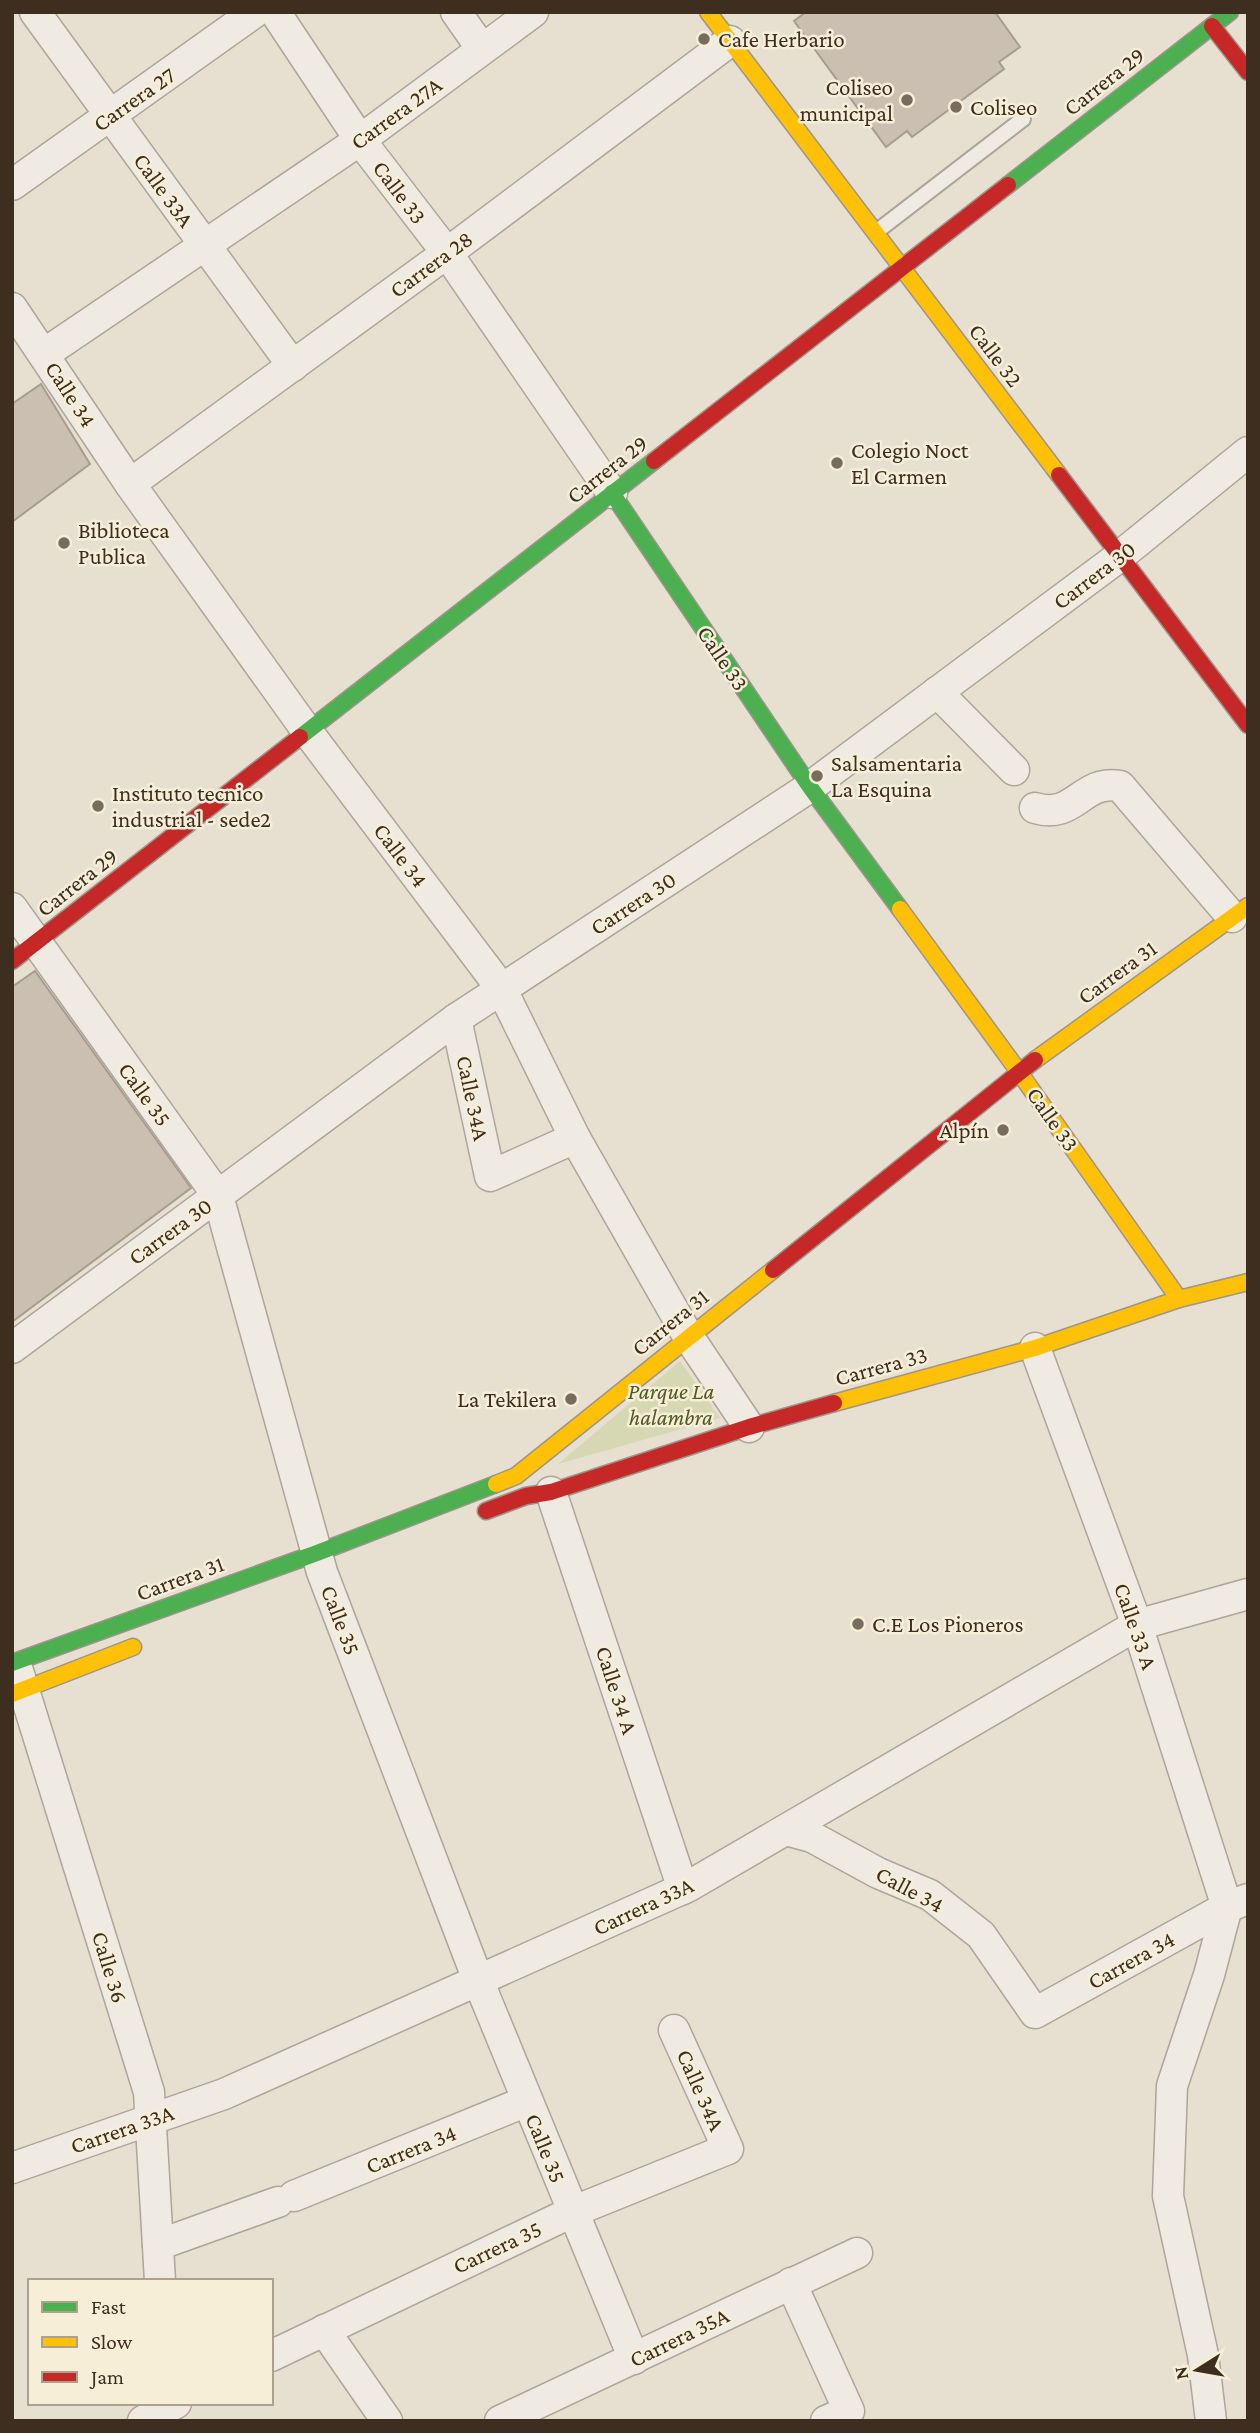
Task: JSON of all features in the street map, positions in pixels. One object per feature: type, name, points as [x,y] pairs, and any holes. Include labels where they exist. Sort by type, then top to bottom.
[{"type":"street","name":"Calle 33A","points":[[35,12],[293,366]]},
{"type":"street","name":"Carrera 27","points":[[12,185],[255,12]]},
{"type":"street","name":"Calle 33","points":[[275,12],[360,140],[447,253],[810,788],[1019,1072],[1180,1299]]},
{"type":"street","points":[[456,12],[482,49]]},
{"type":"street","name":"Carrera 27A","points":[[44,354],[360,140],[533,12]]},
{"type":"street","name":"Calle 32","points":[[708,12],[1248,725]]},
{"type":"street","points":[[1214,17],[1248,72]]},
{"type":"street","name":"Carrera 29","points":[[12,961],[902,268],[1214,17]]},
{"type":"street","name":"Carrera 28","points":[[130,484],[447,253],[730,41]]},
{"type":"street","name":"Calle 34","points":[[12,308],[130,484],[307,731],[502,988],[575,1138],[688,1336],[749,1427]]},
{"type":"street","name":"Carrera 30","points":[[12,1348],[456,1020],[810,788],[1120,556],[1248,452]]},
{"type":"street","points":[[937,692],[1014,770]]},
{"type":"street","points":[[1035,808],[1045,811],[1061,810],[1095,787],[1106,783],[1120,786],[1240,912]]},
{"type":"street","name":"Calle 35","points":[[12,908],[218,1196],[321,1567],[478,1980],[634,2359]]},
{"type":"street","name":"Carrera 31","points":[[16,1677],[321,1567],[516,1475],[1019,1072],[1240,912]]},
{"type":"street","name":"Calle 34A","points":[[456,1020],[490,1177],[575,1138]]},
{"type":"street","name":"Carrera 33","points":[[539,1494],[749,1427],[1035,1348],[1180,1299],[1248,1282]]},
{"type":"street","name":"Calle 33 A","points":[[1035,1348],[1237,1903]]},
{"type":"street","points":[[475,1515],[539,1494]]},
{"type":"street","name":"Calle 34 A","points":[[539,1494],[683,1889]]},
{"type":"street","name":"Carrera 33A","points":[[12,2168],[224,2094],[683,1889],[1137,1625],[1248,1594]]},
{"type":"street","points":[[16,1677],[154,1639]]},
{"type":"street","name":"Calle 36","points":[[16,1677],[149,2092],[160,2279]]},
{"type":"street","name":"Calle 34","points":[[786,1830],[812,1837],[878,1873],[930,1895],[981,1935],[1035,2013]]},
{"type":"street","points":[[1211,2421],[1203,2355],[1168,2196],[1172,2086],[1209,1975],[1237,1903]]},
{"type":"street","name":"Carrera 34","points":[[1035,2013],[1237,1903]]},
{"type":"street","name":"Calle 34A","points":[[674,2030],[728,2150]]},
{"type":"street","name":"Carrera 34","points":[[158,2245],[286,2199],[527,2101]]},
{"type":"street","name":"Carrera 35","points":[[273,2355],[572,2212],[728,2150]]},
{"type":"street","name":"Carrera 35A","points":[[500,2421],[858,2253]]},
{"type":"street","points":[[791,2283],[849,2411],[826,2421]]},
{"type":"street","points":[[324,2329],[387,2421]]},
{"type":"street","points":[[143,2421],[172,2405]]},
{"type":"lane","points":[[875,233],[1023,119]]},
{"type":"green space","name":"Parque La halambra","points":[[680,1361],[720,1418],[558,1464]]},
{"type":"building","name":"Coliseo municipal","points":[[806,12],[995,12],[1020,47],[999,62],[1004,69],[912,137],[907,131],[886,147],[794,21]]},
{"type":"building","points":[[41,384],[90,464],[12,522],[12,404]]},
{"type":"building","points":[[35,971],[191,1188],[12,1322],[12,987]]},
{"type":"traffic: fast","points":[[1008,185],[1230,12]]},
{"type":"traffic: fast","points":[[300,737],[654,461]]},
{"type":"traffic: fast","points":[[612,493],[810,787],[900,909]]},
{"type":"traffic: fast","points":[[12,1663],[317,1553],[496,1484]]},
{"type":"traffic: slow","points":[[708,12],[1059,475]]},
{"type":"traffic: slow","points":[[1035,1060],[1248,906]]},
{"type":"traffic: slow","points":[[900,909],[1179,1299]]},
{"type":"traffic: slow","points":[[496,1484],[516,1476],[773,1270]]},
{"type":"traffic: slow","points":[[834,1403],[1035,1348],[1179,1299],[1248,1282]]},
{"type":"traffic: slow","points":[[12,1694],[133,1647]]},
{"type":"traffic: jam","points":[[1212,26],[1248,72]]},
{"type":"traffic: jam","points":[[654,461],[1008,185]]},
{"type":"traffic: jam","points":[[1059,475],[1248,725]]},
{"type":"traffic: jam","points":[[12,961],[300,737]]},
{"type":"traffic: jam","points":[[773,1270],[1035,1060]]},
{"type":"traffic: jam","points":[[486,1511],[526,1496],[551,1492],[749,1427],[834,1403]]},
{"type":"place","name":"Cafe Herbario","points":[[704,39]]},
{"type":"place","name":"Coliseo municipal","points":[[907,100]]},
{"type":"place","name":"Coliseo","points":[[956,107]]},
{"type":"place","name":"Colegio Noct El Carmen","points":[[837,463]]},
{"type":"place","name":"Biblioteca Publica","points":[[64,543]]},
{"type":"place","name":"Salsamentaria La Esquina","points":[[817,776]]},
{"type":"place","name":"Instituto tecnico industrial - sede2","points":[[98,806]]},
{"type":"place","name":"Alpín","points":[[1003,1130]]},
{"type":"place","name":"La Tekilera","points":[[571,1399]]},
{"type":"place","name":"C.E Los Pioneros","points":[[858,1624]]}]
